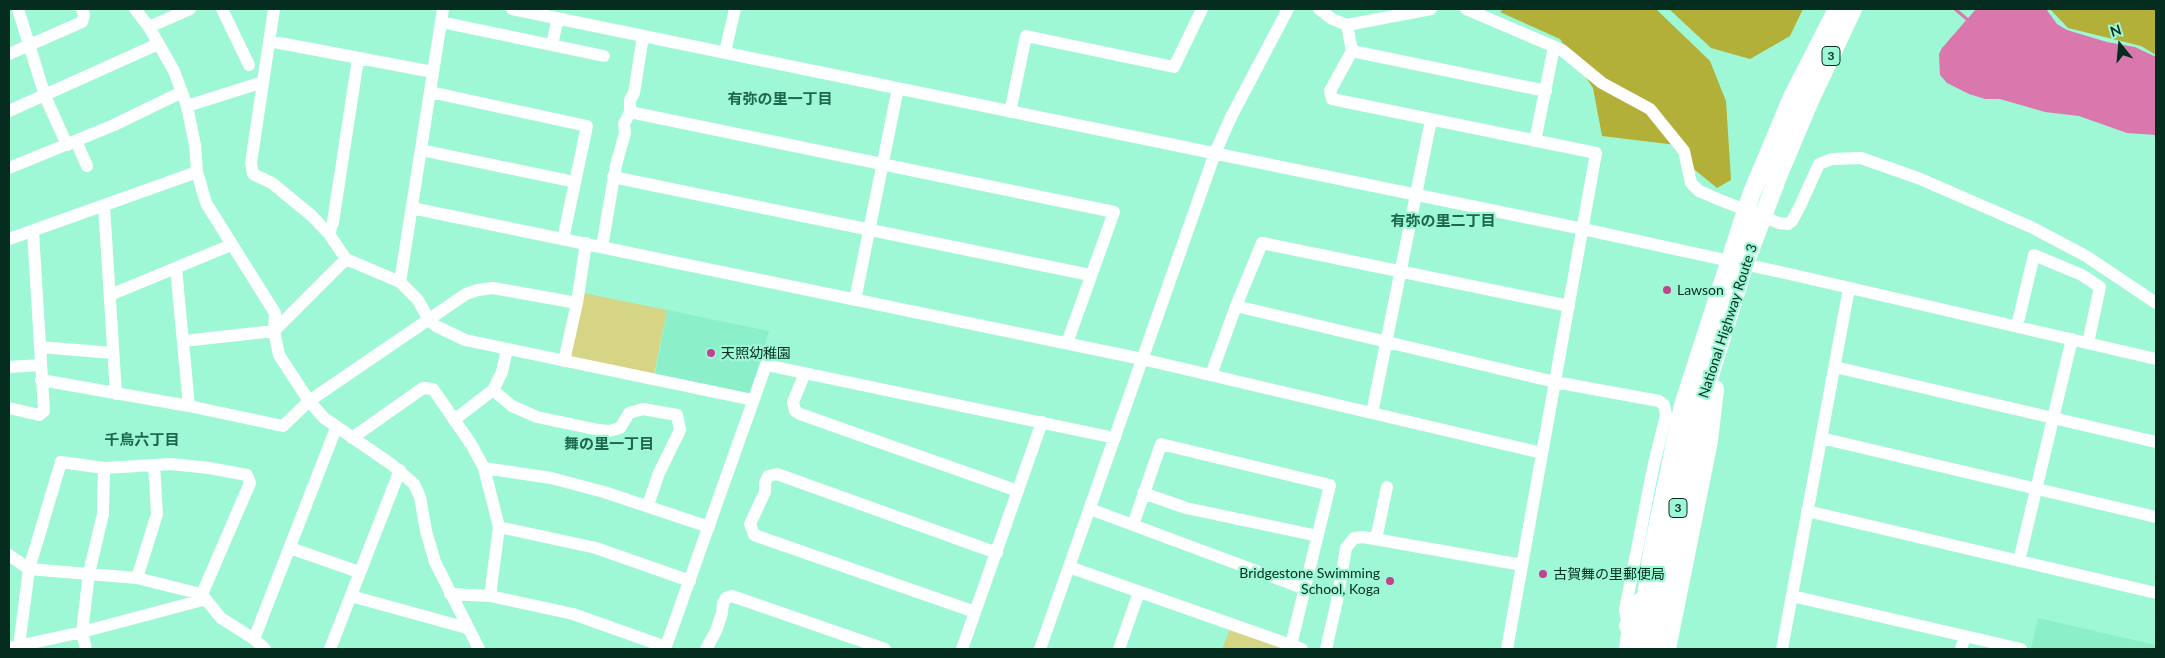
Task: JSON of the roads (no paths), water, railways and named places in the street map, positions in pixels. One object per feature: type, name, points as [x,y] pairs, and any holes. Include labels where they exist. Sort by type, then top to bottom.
[{"type":"highway","name":"National Highway Route 3","points":[[1666,647],[1669,559],[1681,492],[1693,436],[1712,369],[1737,263],[1750,195],[1792,97],[1837,9]]},
{"type":"highway","name":"National Highway Route 3","points":[[1639,649],[1647,587],[1666,480],[1683,405],[1737,263],[1853,9]]},
{"type":"highway","points":[[1628,626],[1647,587]]},
{"type":"street","points":[[18,9],[44,96],[87,166]]},
{"type":"street","points":[[9,54],[82,22],[84,16],[82,9]]},
{"type":"street","points":[[135,9],[149,27],[174,71],[187,106],[195,145],[197,172],[206,203],[275,313],[274,331],[279,354],[309,401],[336,428],[400,470],[414,484],[420,497],[426,531],[435,562],[479,649]]},
{"type":"street","points":[[149,27],[190,9]]},
{"type":"street","points":[[222,9],[249,65]]},
{"type":"street","points":[[274,9],[251,163],[253,174],[272,183],[312,216],[346,259],[400,282],[418,300],[429,320],[436,326],[465,340],[753,400]]},
{"type":"street","points":[[400,282],[443,9]]},
{"type":"street","points":[[512,9],[1583,230],[1849,288],[2156,359]]},
{"type":"street","points":[[725,52],[735,9]]},
{"type":"street","points":[[1010,112],[1026,36],[1174,67],[1202,9]]},
{"type":"street","points":[[1040,649],[1215,153],[1231,117],[1288,9]]},
{"type":"street","points":[[1319,9],[1332,19],[1347,25],[1431,9]]},
{"type":"street","points":[[1466,9],[1562,50],[1602,83],[1650,110],[1684,151],[1691,183],[1699,191],[1720,200],[1779,224],[1788,224],[1792,221],[1819,164],[1832,159],[1861,158],[1918,178],[2031,227],[2086,256],[2156,303]]},
{"type":"street","points":[[552,45],[558,18]]},
{"type":"street","points":[[441,22],[604,56]]},
{"type":"street","points":[[1347,25],[1352,51],[1330,91],[1332,99],[1596,153],[1507,649]]},
{"type":"street","points":[[602,247],[614,187],[613,177],[625,133],[624,124],[630,112],[630,100],[634,93],[643,36]]},
{"type":"street","points":[[268,41],[433,72]]},
{"type":"street","points":[[9,111],[158,44]]},
{"type":"street","points":[[1535,141],[1554,47]]},
{"type":"street","points":[[1352,51],[1546,91]]},
{"type":"street","points":[[328,234],[333,222],[358,59]]},
{"type":"street","points":[[187,106],[263,82]]},
{"type":"street","points":[[855,300],[898,88]]},
{"type":"street","points":[[9,168],[72,143],[182,92]]},
{"type":"street","points":[[430,92],[587,126],[563,239]]},
{"type":"street","points":[[630,112],[1114,212],[1067,343]]},
{"type":"street","points":[[1372,413],[1431,120]]},
{"type":"street","points":[[421,150],[575,182]]},
{"type":"street","points":[[9,239],[197,172]]},
{"type":"street","points":[[613,177],[1090,275]]},
{"type":"street","points":[[104,206],[116,394]]},
{"type":"street","points":[[412,208],[1142,359],[1542,453]]},
{"type":"street","points":[[9,408],[40,415],[44,411],[33,231]]},
{"type":"street","points":[[1211,375],[1262,242],[1569,306]]},
{"type":"street","points":[[564,361],[577,303],[586,243]]},
{"type":"street","points":[[110,295],[231,245]]},
{"type":"street","points":[[2017,326],[2034,255],[2082,275],[2100,287],[2088,343]]},
{"type":"street","points":[[184,341],[274,331],[346,259]]},
{"type":"street","points":[[176,268],[189,406]]},
{"type":"street","points":[[41,380],[189,406],[283,426],[309,401],[466,294],[493,288],[577,303]]},
{"type":"street","points":[[1782,649],[1849,288]]},
{"type":"street","points":[[1236,306],[1555,382],[1659,401],[1664,405],[1666,415],[1653,468],[1625,610],[1628,626],[1625,649]]},
{"type":"street","points":[[2019,561],[2072,339]]},
{"type":"street","points":[[40,347],[113,353]]},
{"type":"street","points":[[454,420],[493,390],[502,372],[507,349]]},
{"type":"street","points":[[9,366],[40,365]]},
{"type":"street","points":[[450,594],[490,596],[572,614],[665,648],[766,365],[1115,438]]},
{"type":"street","points":[[1835,367],[2156,442]]},
{"type":"street","points":[[805,373],[793,402],[795,411],[1018,491]]},
{"type":"street","points":[[352,438],[423,388],[433,389],[484,468],[499,527],[490,596]]},
{"type":"street","points":[[493,390],[512,406],[536,417],[599,430],[620,428],[629,413],[643,409],[677,415],[680,430],[659,473],[648,505]]},
{"type":"street","points":[[962,649],[1042,422]]},
{"type":"street","points":[[254,639],[336,428]]},
{"type":"street","points":[[1821,438],[2156,517]]},
{"type":"street","points":[[1069,567],[1296,647],[1305,589],[1330,485],[1161,444],[1132,525]]},
{"type":"street","points":[[61,462],[104,468],[154,464],[209,468],[247,475],[250,483],[203,596],[199,601],[82,632],[14,647],[29,569],[61,462]]},
{"type":"street","points":[[137,578],[158,514],[154,464]]},
{"type":"street","points":[[86,649],[82,632],[89,573],[103,514],[104,468]]},
{"type":"street","points":[[484,468],[551,478],[648,505],[709,527]]},
{"type":"street","points":[[330,649],[400,470]]},
{"type":"street","points":[[975,612],[754,535],[750,524],[764,492],[765,483],[768,476],[777,474],[997,553]]},
{"type":"street","points":[[1376,539],[1387,487]]},
{"type":"street","points":[[1143,493],[1186,508],[1318,536]]},
{"type":"street","points":[[1090,510],[1305,589]]},
{"type":"street","points":[[1807,510],[2156,593]]},
{"type":"street","points":[[499,527],[596,548],[690,581]]},
{"type":"street","points":[[1326,649],[1337,602],[1346,548],[1354,538],[1376,539],[1522,565]]},
{"type":"street","points":[[290,548],[359,572]]},
{"type":"street","points":[[9,555],[29,569],[137,578],[197,593],[203,596],[221,618],[254,639],[265,649]]},
{"type":"street","points":[[1120,649],[1139,592]]},
{"type":"street","points":[[351,596],[467,628]]},
{"type":"street","points":[[706,649],[716,631],[723,603],[726,598],[732,596],[885,649]]},
{"type":"street","points":[[1792,596],[2021,649]]},
{"type":"street","points":[[1961,649],[1965,636]]},
{"type":"waterway","points":[[1955,9],[1968,20]]},
{"type":"place","name":"Lawson","points":[[1667,290]]},
{"type":"place","name":"天照幼稚園","points":[[711,353]]},
{"type":"place","name":"古賀舞の里郵便局","points":[[1543,574]]},
{"type":"place","name":"Bridgestone Swimming School, Koga","points":[[1390,581]]},
{"type":"district","name":"有弥の里一丁目","points":[[780,99]]},
{"type":"district","name":"有弥の里二丁目","points":[[1443,221]]},
{"type":"district","name":"千鳥六丁目","points":[[142,440]]},
{"type":"district","name":"舞の里一丁目","points":[[609,444]]}]
